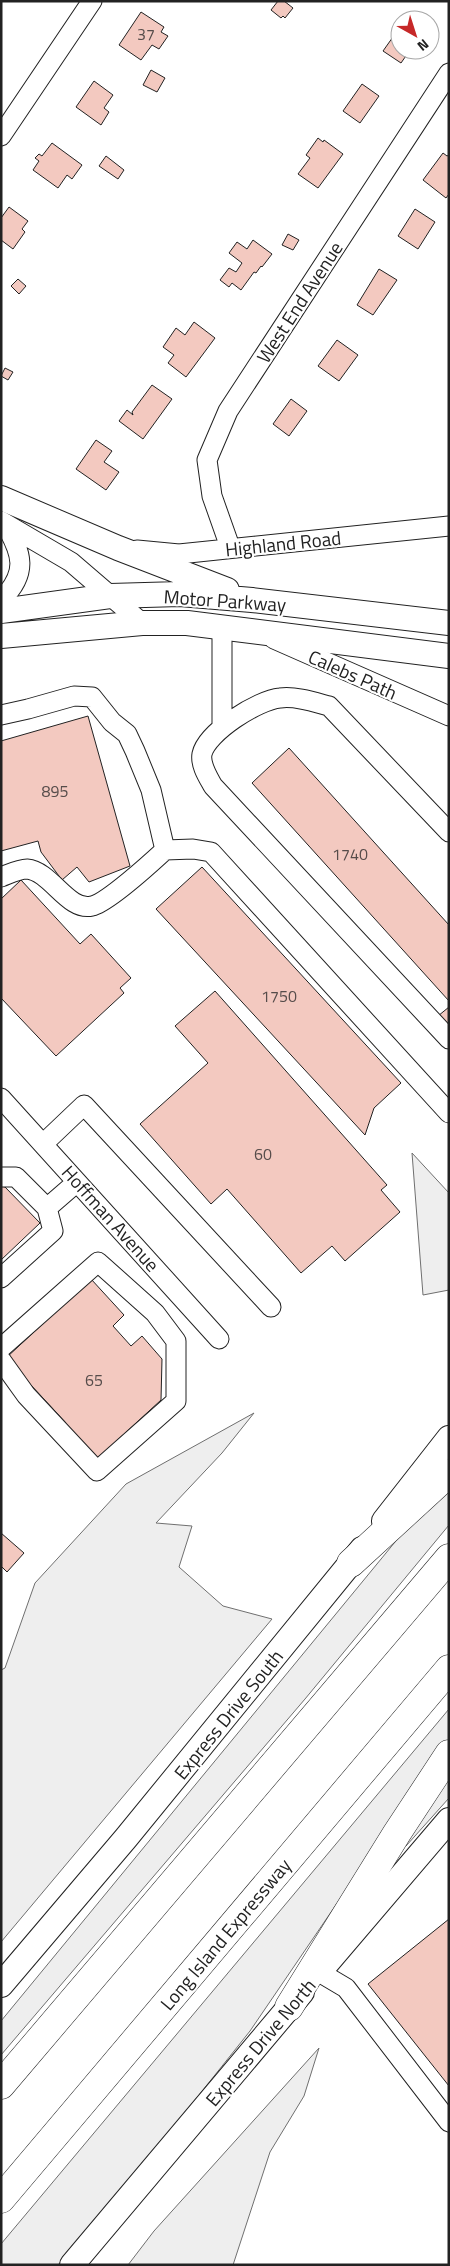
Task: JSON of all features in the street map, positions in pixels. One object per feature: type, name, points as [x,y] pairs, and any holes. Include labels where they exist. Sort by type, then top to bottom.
[{"type":"highway","points":[[351,1563],[449,1473]]},
{"type":"highway","points":[[1,2085],[449,1558]]},
{"type":"highway","name":"Long Island Expressway","points":[[1,2199],[449,1669]]},
{"type":"highway","points":[[289,2007],[397,1833],[449,1754]]},
{"type":"main road","points":[[1,498],[118,548],[252,600]]},
{"type":"main road","name":"Motor Parkway","points":[[1,611],[110,596],[180,594],[252,600],[449,623]]},
{"type":"main road","name":"Motor Parkway","points":[[1,636],[142,623],[187,623],[449,656]]},
{"type":"main road","name":"Express Drive South","points":[[1,1985],[126,1838],[351,1563],[449,1438]]},
{"type":"main road","name":"Express Drive North","points":[[72,2265],[449,1820]]},
{"type":"street","points":[[1,136],[92,1]]},
{"type":"street","name":"West End Avenue","points":[[230,547],[212,496],[207,460],[228,411],[449,73]]},
{"type":"street","points":[[3,522],[70,562],[142,623]]},
{"type":"street","points":[[1,600],[10,591],[17,578],[20,555],[18,547],[3,522]]},
{"type":"street","name":"Highland Road","points":[[118,548],[179,554],[230,547],[449,526]]},
{"type":"street","points":[[222,628],[222,728]]},
{"type":"street","name":"Calebs Path","points":[[257,631],[449,716]]},
{"type":"street","points":[[1,715],[74,696],[92,697],[112,722],[127,734],[151,790],[165,850]]},
{"type":"street","points":[[449,832],[329,706],[281,697],[264,701],[222,728],[206,743],[201,756],[204,771],[213,786],[449,1039]]},
{"type":"street","points":[[1,876],[27,869],[39,874],[78,905],[92,906],[140,872],[165,850],[193,849],[211,852],[449,1114]]},
{"type":"street","name":"Hoffman Avenue","points":[[1,1098],[219,1339]]},
{"type":"street","points":[[43,1144],[84,1105],[271,1308]]},
{"type":"street","points":[[1,1176],[16,1177],[47,1208],[53,1230],[1,1278]]},
{"type":"street","points":[[47,1208],[77,1182]]},
{"type":"street","points":[[1,1348],[98,1262],[155,1313],[176,1342],[176,1401],[97,1471],[26,1395],[1,1360]]},
{"type":"street","points":[[155,1313],[179,1294]]},
{"type":"street","points":[[319,1972],[346,1988],[449,2122]]},
{"type":"shaded area","points":[[412,1153],[449,1193],[449,1290],[423,1295]]},
{"type":"shaded area","points":[[254,1413],[222,1453],[156,1523],[192,1526],[179,1567],[223,1606],[272,1619],[1,1942],[1,1670],[5,1668],[35,1583],[126,1484]]},
{"type":"shaded area","points":[[449,1491],[449,1525],[305,1699],[1,2055],[1,2021],[400,1536]]},
{"type":"shaded area","points":[[449,1709],[449,1739],[250,2031],[144,2164],[58,2265],[1,2265],[1,2244]]},
{"type":"shaded area","points":[[449,1772],[449,1798],[406,1846],[402,1842]]},
{"type":"shaded area","points":[[319,2048],[304,2096],[270,2152],[233,2265],[128,2265],[154,2231]]},
{"type":"building","points":[[278,1],[284,1],[293,8],[285,18],[283,16],[281,18],[271,10]]},
{"type":"building","points":[[141,12],[164,27],[161,32],[168,36],[159,49],[152,45],[141,60],[119,45]]},
{"type":"building","points":[[390,41],[390,56],[383,51]]},
{"type":"building","points":[[151,70],[165,78],[157,92],[143,85]]},
{"type":"building","points":[[94,81],[113,95],[104,108],[109,112],[101,125],[76,107]]},
{"type":"building","points":[[362,84],[379,96],[360,123],[343,111]]},
{"type":"building","points":[[318,138],[323,142],[324,140],[343,154],[318,188],[298,174],[310,158],[306,155]]},
{"type":"building","points":[[52,143],[82,165],[72,179],[67,175],[58,188],[33,170],[39,161],[35,158],[39,154],[42,156]]},
{"type":"building","points":[[443,153],[447,156],[449,155],[449,194],[446,198],[423,180]]},
{"type":"building","points":[[106,156],[124,170],[118,179],[99,166]]},
{"type":"building","points":[[9,207],[28,221],[22,229],[25,232],[13,249],[1,240],[1,218]]},
{"type":"building","points":[[415,209],[435,222],[418,249],[398,236]]},
{"type":"building","points":[[288,234],[299,240],[293,250],[282,245]]},
{"type":"building","points":[[253,240],[272,254],[256,273],[254,272],[241,290],[232,283],[229,287],[220,280],[229,268],[236,272],[242,263],[229,253],[237,242],[247,249]]},
{"type":"building","points":[[379,269],[397,280],[373,315],[357,305]]},
{"type":"building","points":[[18,279],[26,286],[19,294],[11,286]]},
{"type":"building","points":[[194,322],[215,338],[186,377],[168,363],[174,355],[163,347],[176,328],[185,335]]},
{"type":"building","points":[[337,340],[358,355],[339,381],[318,366]]},
{"type":"building","points":[[5,368],[13,372],[8,380],[1,376]]},
{"type":"building","points":[[152,385],[172,399],[143,439],[119,421],[127,410],[133,415],[132,412]]},
{"type":"building","points":[[291,399],[307,411],[289,436],[273,424]]},
{"type":"building","points":[[96,440],[112,451],[104,462],[119,472],[106,490],[76,469]]},
{"type":"building","points":[[88,716],[130,866],[89,882],[77,867],[62,880],[41,852],[38,841],[1,851],[1,741]]},
{"type":"building","points":[[289,748],[449,925],[449,1001],[252,783]]},
{"type":"building","points":[[202,867],[401,1083],[374,1108],[365,1135],[156,909]]},
{"type":"building","points":[[21,880],[80,944],[91,934],[131,978],[120,988],[124,993],[56,1056],[1,998],[1,899]]},
{"type":"building","points":[[215,991],[387,1185],[381,1190],[400,1212],[345,1261],[332,1246],[301,1273],[227,1189],[211,1204],[140,1124],[208,1063],[175,1026]]},
{"type":"building","points":[[449,1007],[449,1027],[438,1016]]},
{"type":"building","points":[[1,1186],[5,1187],[40,1223],[1,1260]]},
{"type":"building","points":[[91,1279],[124,1315],[113,1326],[131,1346],[142,1336],[162,1359],[161,1400],[98,1458],[60,1429],[66,1423],[6,1358]]},
{"type":"building","points":[[1,1533],[24,1553],[7,1572],[1,1566]]},
{"type":"building","points":[[449,1919],[449,2086],[368,1984]]}]
